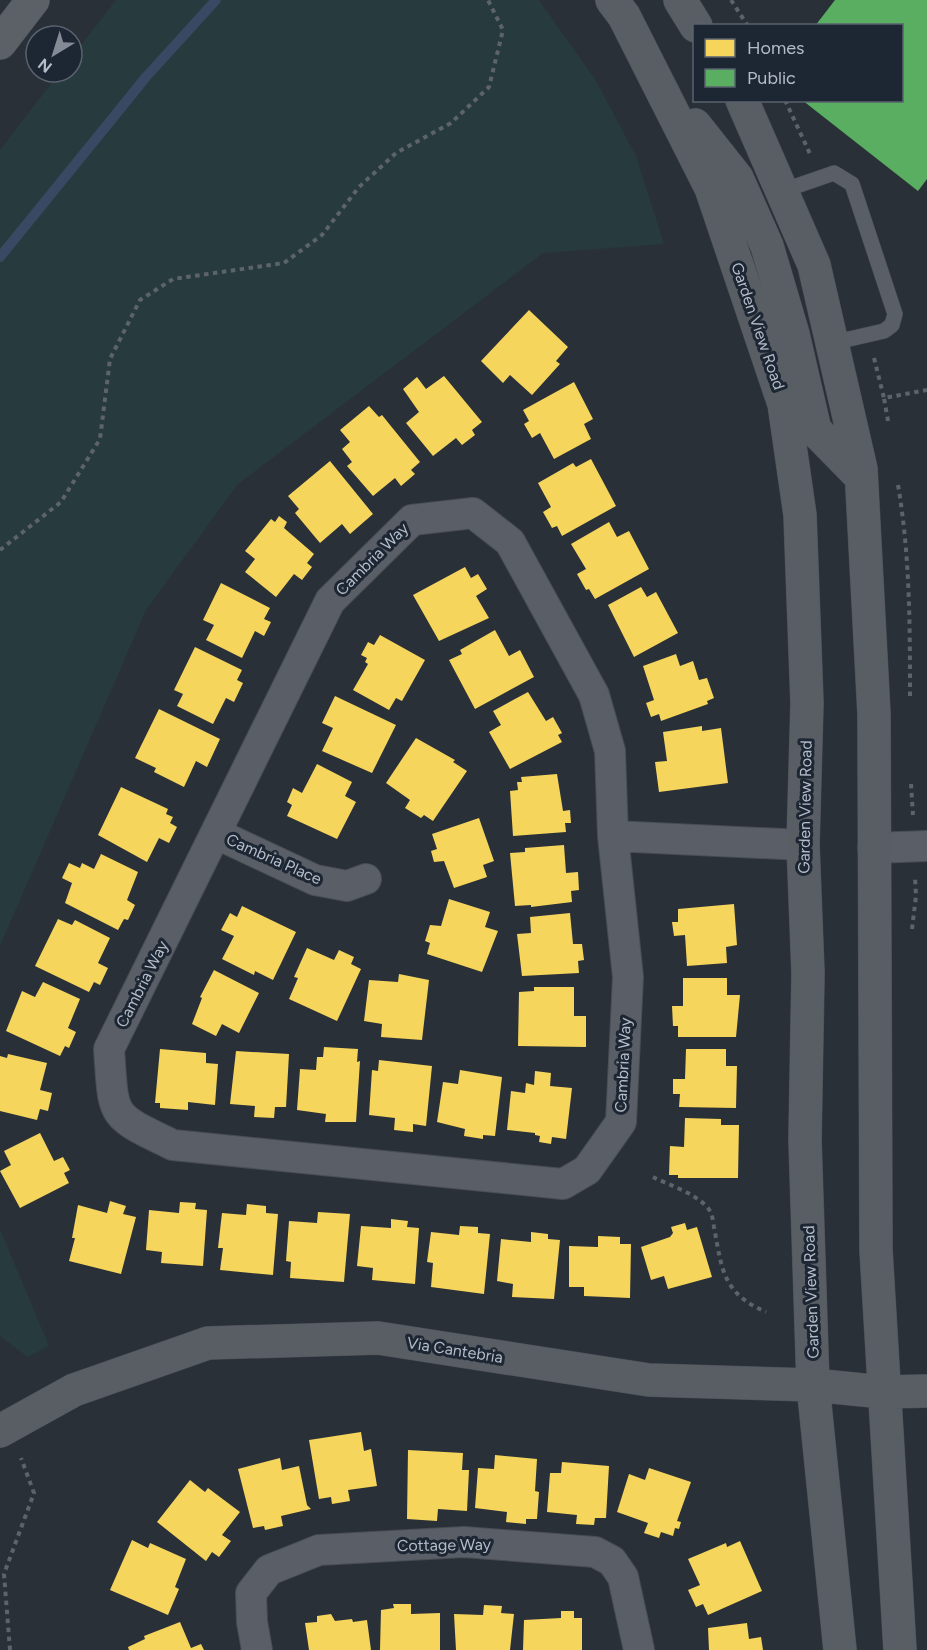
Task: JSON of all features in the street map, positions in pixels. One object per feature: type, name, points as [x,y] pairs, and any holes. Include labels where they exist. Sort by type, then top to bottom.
[{"type":"main road","points":[[0,43],[33,0]]},
{"type":"main road","name":"Garden View Road","points":[[612,0],[624,16],[711,188],[784,404],[800,515],[807,703],[803,845],[808,973],[805,1140],[813,1385],[840,1650]]},
{"type":"main road","points":[[680,0],[695,24]]},
{"type":"main road","points":[[652,72],[737,178],[767,246],[793,334],[815,430],[861,477]]},
{"type":"main road","points":[[743,102],[814,265],[861,477],[874,714],[873,1169],[883,1392],[900,1650]]},
{"type":"main road","name":"Via Cantebria","points":[[0,1431],[74,1390],[208,1343],[378,1338],[649,1380],[813,1385],[883,1392],[927,1391]]},
{"type":"street","name":"Cambria Way","points":[[473,513],[510,542],[594,695],[610,751],[613,836],[628,977],[621,1122],[588,1170],[563,1184],[173,1145],[126,1122],[113,1104],[109,1048],[217,834],[330,601],[412,520],[473,513]]},
{"type":"street","name":"Cambria Place","points":[[217,834],[315,880],[347,886],[366,879]]},
{"type":"street","points":[[613,836],[803,845]]},
{"type":"street","points":[[873,848],[927,846]]},
{"type":"street","name":"Cottage Way","points":[[257,1650],[252,1622],[251,1593],[269,1570],[319,1551],[464,1542],[595,1552],[612,1562],[623,1577],[639,1650]]},
{"type":"lane","points":[[782,190],[834,173],[852,184],[895,314],[892,325],[884,331],[832,343]]},
{"type":"path","points":[[0,550],[61,502],[100,439],[110,359],[140,300],[173,279],[284,263],[322,235],[359,187],[396,153],[450,123],[489,87],[503,30],[488,0]]},
{"type":"path","points":[[731,0],[747,24]]},
{"type":"path","points":[[889,430],[884,398],[927,390]]},
{"type":"path","points":[[898,482],[904,518]]},
{"type":"path","points":[[654,1177],[706,1206],[711,1215],[724,1277],[730,1287],[750,1305],[766,1312]]},
{"type":"path","points":[[10,1650],[4,1574],[34,1493],[21,1458]]},
{"type":"green space","points":[[116,0],[539,0],[595,79],[636,156],[664,244],[543,253],[237,485],[146,610],[0,946],[0,150],[51,84],[84,84],[84,41]]},
{"type":"green space","points":[[0,1229],[49,1346],[28,1357],[0,1336]]},
{"type":"building: Homes","points":[[529,310],[568,347],[556,361],[560,364],[532,395],[510,375],[503,383],[481,361]]},
{"type":"building: Homes","points":[[444,376],[482,422],[472,430],[475,435],[462,445],[456,438],[433,456],[406,423],[419,412],[403,389],[417,377],[426,389]]},
{"type":"building: Homes","points":[[574,382],[593,419],[584,424],[591,439],[554,459],[540,433],[532,438],[524,424],[529,421],[523,410]]},
{"type":"building: Homes","points":[[369,406],[379,417],[382,415],[420,462],[411,470],[415,474],[401,486],[395,478],[373,496],[347,466],[352,462],[342,449],[350,442],[340,430]]},
{"type":"building: Homes","points":[[591,459],[616,506],[562,536],[557,526],[552,528],[543,512],[551,507],[538,483],[573,463],[576,467]]},
{"type":"building: Homes","points":[[330,461],[373,514],[350,534],[342,524],[320,543],[295,513],[299,509],[288,496]]},
{"type":"building: Homes","points":[[279,516],[287,522],[284,528],[314,554],[307,563],[312,567],[302,580],[294,574],[276,597],[245,572],[255,559],[245,551],[271,519],[275,522]]},
{"type":"building: Homes","points":[[609,522],[617,537],[629,531],[649,569],[595,599],[589,589],[586,590],[577,574],[586,569],[571,544]]},
{"type":"building: Homes","points":[[465,567],[471,578],[478,574],[487,589],[476,596],[489,618],[439,641],[413,595]]},
{"type":"building: Homes","points":[[221,583],[270,608],[264,619],[271,622],[264,636],[255,631],[242,658],[206,640],[214,625],[203,620]]},
{"type":"building: Homes","points":[[641,587],[647,597],[656,592],[678,633],[634,657],[608,605]]},
{"type":"building: Homes","points":[[495,630],[509,656],[520,650],[534,677],[475,709],[449,660],[462,654],[460,650]]},
{"type":"building: Homes","points":[[380,635],[425,660],[402,701],[396,698],[389,710],[353,690],[368,664],[365,662],[367,658],[361,655],[368,642],[374,645]]},
{"type":"building: Homes","points":[[195,647],[242,670],[237,680],[243,683],[234,702],[226,698],[213,724],[177,706],[183,694],[174,690]]},
{"type":"building: Homes","points":[[676,654],[680,666],[693,661],[699,680],[707,678],[714,698],[707,701],[708,704],[661,721],[659,714],[651,717],[646,703],[654,700],[643,666]]},
{"type":"building: Homes","points":[[528,692],[546,721],[553,717],[562,733],[558,735],[562,742],[510,769],[489,732],[501,725],[493,711]]},
{"type":"building: Homes","points":[[335,696],[396,725],[372,773],[322,751],[333,728],[322,723]]},
{"type":"building: Homes","points":[[159,709],[220,739],[207,767],[196,761],[184,787],[154,772],[156,768],[135,758]]},
{"type":"building: Homes","points":[[702,726],[702,731],[721,728],[728,783],[659,792],[655,762],[667,761],[663,732]]},
{"type":"building: Homes","points":[[416,738],[455,760],[453,762],[467,771],[433,821],[424,815],[421,818],[405,808],[410,800],[386,783]]},
{"type":"building: Homes","points":[[317,764],[352,782],[345,796],[356,802],[337,839],[287,816],[292,805],[287,802],[293,788],[302,793]]},
{"type":"building: Homes","points":[[557,774],[563,811],[570,810],[571,823],[565,823],[566,832],[513,836],[510,791],[518,790],[517,782],[522,782],[521,777]]},
{"type":"building: Homes","points":[[121,787],[168,809],[166,814],[173,817],[170,823],[177,827],[169,843],[159,838],[147,862],[98,835]]},
{"type":"building: Homes","points":[[479,818],[494,861],[483,865],[487,877],[454,888],[444,861],[434,862],[431,851],[437,849],[432,834]]},
{"type":"building: Homes","points":[[564,845],[566,873],[578,872],[579,890],[571,891],[572,902],[531,907],[531,905],[515,906],[510,853],[525,852],[525,848]]},
{"type":"building: Homes","points":[[101,854],[138,872],[127,900],[135,905],[128,920],[124,919],[118,930],[65,903],[72,883],[62,878],[69,863],[80,868],[82,863],[94,869]]},
{"type":"building: Homes","points":[[449,899],[490,912],[485,927],[498,931],[482,972],[427,954],[430,943],[425,941],[430,925],[441,926]]},
{"type":"building: Homes","points":[[734,904],[737,945],[726,947],[727,963],[687,966],[685,935],[674,936],[672,922],[678,922],[678,909]]},
{"type":"building: Homes","points":[[242,906],[296,932],[273,980],[255,971],[254,975],[222,959],[234,936],[221,930],[230,913],[237,917]]},
{"type":"building: Homes","points":[[570,913],[573,944],[582,944],[584,960],[578,961],[579,973],[522,976],[517,934],[531,933],[530,917]]},
{"type":"building: Homes","points":[[58,919],[72,925],[75,920],[110,938],[98,963],[108,968],[100,985],[94,982],[89,992],[35,966]]},
{"type":"building: Homes","points":[[307,948],[334,960],[339,950],[354,957],[351,964],[361,969],[337,1021],[289,999],[298,978],[294,977]]},
{"type":"building: Homes","points":[[214,970],[259,993],[239,1033],[222,1024],[216,1036],[192,1024],[202,998],[200,997]]},
{"type":"building: Homes","points":[[399,974],[429,980],[422,1040],[381,1037],[382,1024],[364,1021],[369,980],[398,982]]},
{"type":"building: Homes","points":[[683,978],[727,978],[727,995],[740,995],[736,1037],[678,1037],[678,1026],[673,1026],[672,1006],[683,1006]]},
{"type":"building: Homes","points":[[43,982],[80,999],[68,1028],[76,1032],[69,1048],[65,1046],[60,1056],[6,1031],[22,991],[35,997]]},
{"type":"building: Homes","points":[[534,987],[574,987],[574,1016],[586,1016],[586,1047],[518,1046],[519,992],[534,991]]},
{"type":"building: Homes","points":[[324,1047],[358,1049],[357,1062],[360,1061],[356,1122],[325,1122],[326,1114],[297,1110],[300,1069],[316,1070],[317,1057],[323,1057]]},
{"type":"building: Homes","points":[[160,1049],[206,1053],[206,1063],[218,1064],[215,1105],[188,1102],[188,1110],[160,1108],[160,1103],[155,1103]]},
{"type":"building: Homes","points":[[686,1049],[726,1049],[726,1066],[737,1066],[736,1108],[679,1107],[680,1094],[673,1094],[673,1079],[685,1079]]},
{"type":"building: Homes","points":[[236,1051],[289,1054],[286,1107],[275,1107],[274,1118],[254,1117],[255,1106],[230,1104]]},
{"type":"building: Homes","points":[[8,1054],[47,1063],[40,1090],[52,1093],[48,1111],[40,1109],[37,1120],[0,1111],[0,1056],[7,1058]]},
{"type":"building: Homes","points":[[379,1060],[432,1066],[426,1126],[413,1124],[413,1132],[394,1130],[395,1118],[369,1115],[372,1070],[378,1071]]},
{"type":"building: Homes","points":[[460,1070],[502,1077],[495,1136],[483,1135],[483,1139],[464,1136],[465,1129],[437,1122],[443,1082],[458,1084]]},
{"type":"building: Homes","points":[[535,1071],[551,1073],[550,1086],[572,1088],[566,1139],[552,1137],[551,1144],[539,1142],[540,1136],[535,1133],[507,1130],[511,1091],[525,1093],[526,1083],[534,1085]]},
{"type":"building: Homes","points":[[685,1118],[721,1119],[721,1125],[739,1125],[738,1178],[678,1178],[678,1175],[669,1175],[670,1146],[684,1147]]},
{"type":"building: Homes","points":[[40,1133],[54,1161],[63,1157],[70,1170],[64,1173],[69,1183],[20,1208],[0,1171],[11,1165],[4,1151]]},
{"type":"building: Homes","points":[[110,1201],[126,1206],[123,1214],[136,1217],[121,1274],[69,1261],[75,1238],[72,1238],[78,1205],[107,1213]]},
{"type":"building: Homes","points":[[180,1202],[196,1203],[195,1209],[207,1210],[203,1266],[161,1263],[162,1252],[146,1250],[149,1210],[179,1213]]},
{"type":"building: Homes","points":[[247,1204],[266,1206],[266,1213],[278,1214],[273,1275],[220,1270],[223,1248],[218,1248],[222,1213],[246,1215]]},
{"type":"building: Homes","points":[[318,1212],[350,1214],[344,1282],[290,1278],[291,1262],[286,1261],[289,1221],[317,1223]]},
{"type":"building: Homes","points":[[391,1219],[408,1221],[407,1227],[419,1228],[415,1284],[372,1280],[373,1268],[357,1266],[361,1226],[391,1228]]},
{"type":"building: Homes","points":[[685,1223],[687,1230],[697,1227],[712,1277],[668,1289],[664,1276],[651,1280],[641,1247],[670,1237],[673,1233],[671,1227]]},
{"type":"building: Homes","points":[[460,1226],[478,1227],[478,1233],[490,1234],[484,1294],[431,1287],[433,1263],[427,1262],[431,1232],[459,1235]]},
{"type":"building: Homes","points":[[531,1232],[548,1234],[548,1239],[560,1240],[554,1299],[512,1297],[513,1284],[497,1281],[501,1239],[531,1242]]},
{"type":"building: Homes","points":[[598,1236],[620,1237],[620,1244],[631,1244],[630,1298],[584,1296],[584,1287],[569,1287],[569,1246],[598,1247]]},
{"type":"building: Homes","points":[[361,1432],[364,1451],[371,1449],[377,1486],[348,1490],[350,1501],[332,1504],[331,1497],[319,1499],[309,1440]]},
{"type":"building: Homes","points":[[408,1450],[463,1453],[462,1470],[469,1470],[467,1511],[438,1509],[437,1521],[407,1519]]},
{"type":"building: Homes","points":[[495,1455],[537,1459],[535,1491],[539,1492],[537,1519],[526,1519],[526,1524],[506,1522],[507,1512],[475,1508],[478,1468],[494,1469]]},
{"type":"building: Homes","points":[[280,1458],[282,1470],[299,1466],[307,1505],[311,1509],[281,1516],[283,1526],[265,1530],[264,1526],[253,1528],[238,1469]]},
{"type":"building: Homes","points":[[562,1462],[609,1466],[606,1518],[595,1518],[594,1525],[576,1524],[577,1515],[547,1512],[550,1473],[561,1473]]},
{"type":"building: Homes","points":[[649,1468],[691,1482],[677,1521],[681,1522],[679,1529],[675,1528],[673,1536],[661,1532],[659,1538],[644,1533],[648,1523],[617,1512],[629,1474],[645,1480]]},
{"type":"building: Homes","points":[[190,1480],[205,1492],[208,1488],[240,1512],[222,1535],[231,1541],[219,1557],[212,1552],[206,1561],[157,1522]]},
{"type":"building: Homes","points":[[132,1540],[148,1548],[150,1543],[186,1559],[175,1587],[179,1589],[168,1615],[110,1590]]},
{"type":"building: Homes","points":[[740,1541],[762,1591],[708,1615],[703,1604],[696,1607],[688,1590],[700,1585],[688,1559],[726,1543],[727,1547]]},
{"type":"building: Homes","points":[[393,1604],[411,1604],[411,1614],[440,1613],[440,1650],[380,1650],[381,1610],[394,1608]]},
{"type":"building: Homes","points":[[484,1605],[502,1606],[501,1613],[514,1614],[510,1650],[456,1650],[454,1614],[483,1615]]},
{"type":"building: Homes","points":[[561,1611],[574,1611],[574,1618],[582,1618],[582,1650],[523,1650],[524,1620],[561,1618]]},
{"type":"building: Homes","points":[[331,1614],[335,1621],[367,1620],[371,1650],[309,1650],[305,1623],[317,1622],[317,1616]]},
{"type":"building: Homes","points":[[180,1622],[191,1648],[201,1644],[204,1650],[129,1650],[128,1647],[145,1639],[144,1636]]},
{"type":"building: Homes","points":[[747,1623],[749,1639],[761,1637],[763,1650],[709,1650],[708,1628]]},
{"type":"building: Public","points":[[835,0],[927,0],[927,179],[918,191],[805,102],[903,102],[903,24],[817,24]]},
{"type":"waterway","points":[[0,257],[146,77],[216,0]]}]
